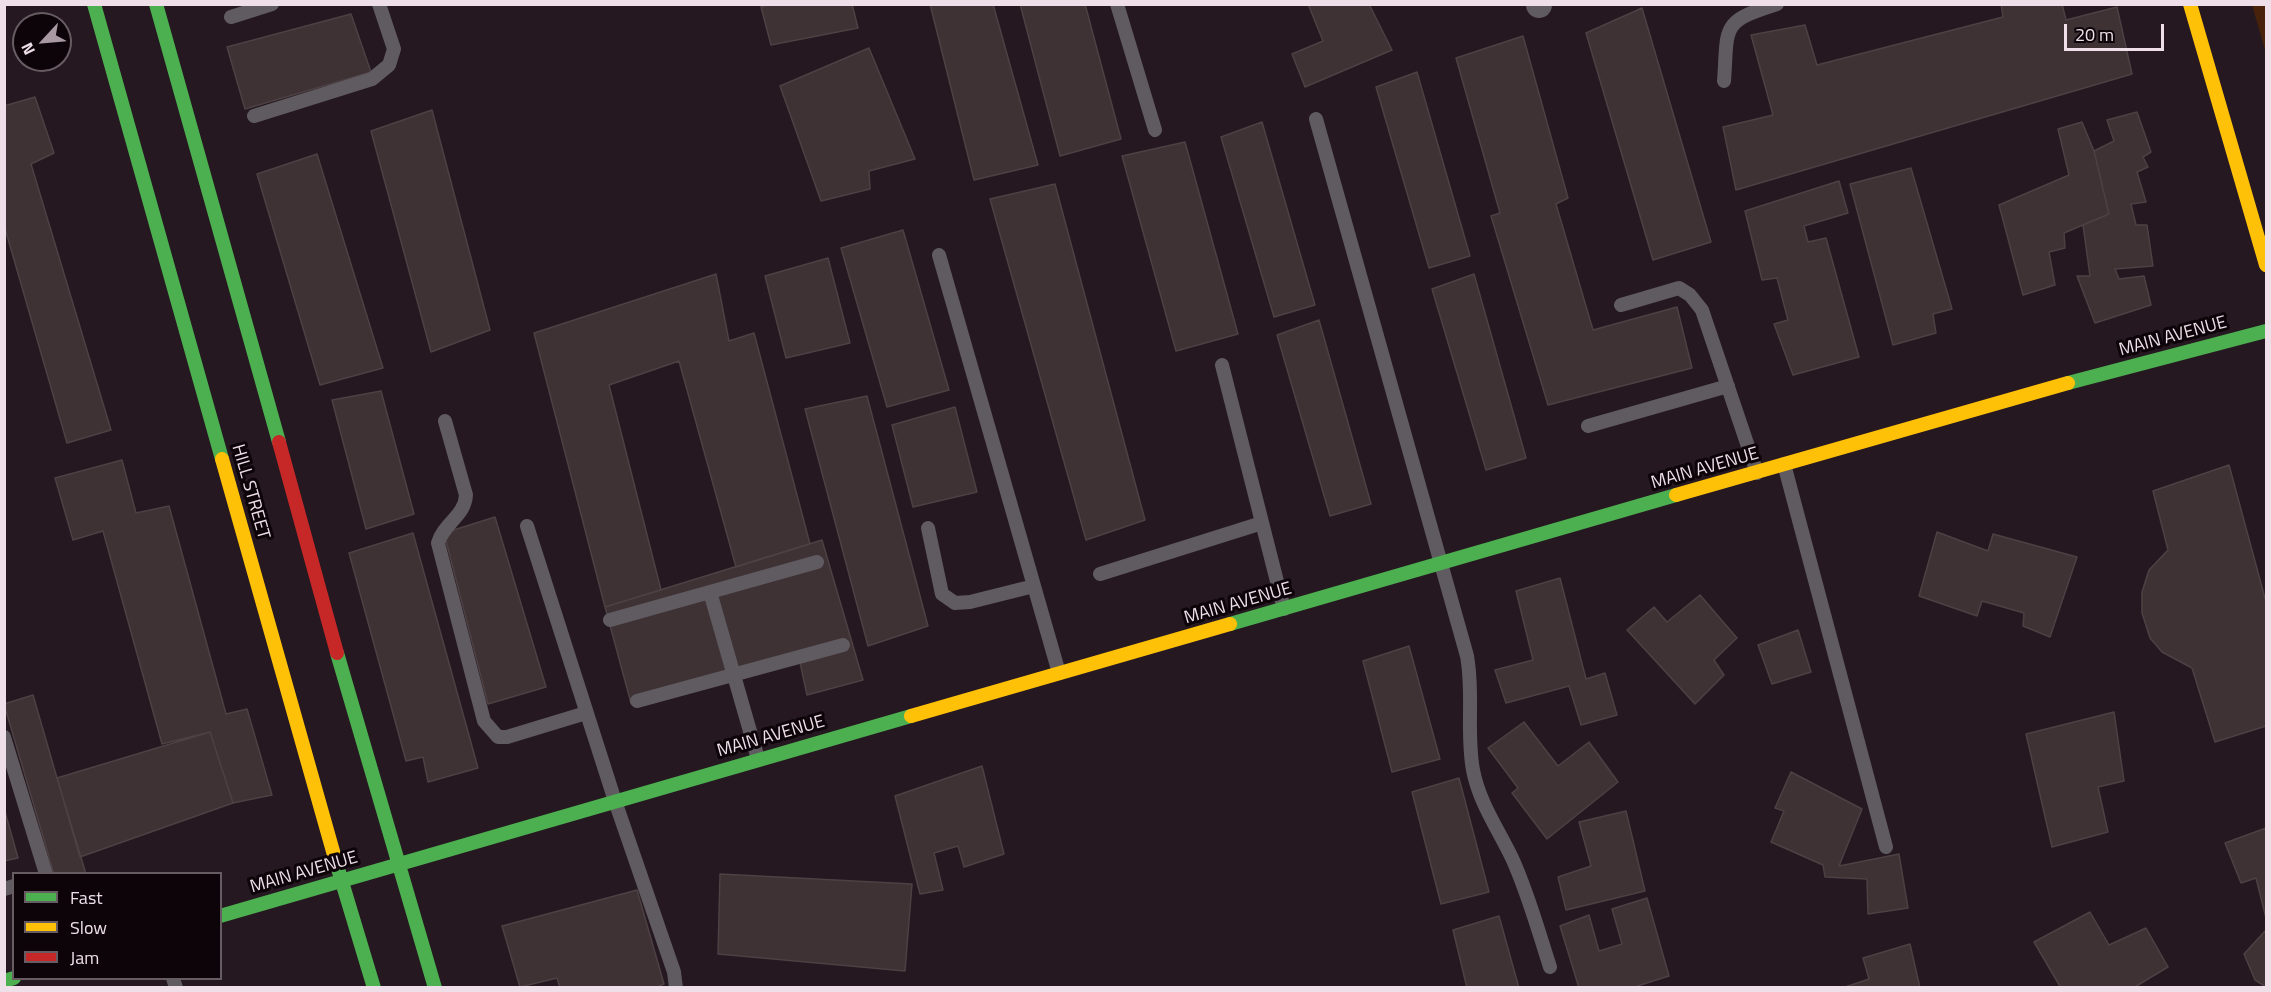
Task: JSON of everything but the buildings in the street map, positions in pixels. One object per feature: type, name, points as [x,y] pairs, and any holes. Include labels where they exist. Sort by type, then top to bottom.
[{"type":"street","name":"HILL STREET","points":[[94,4],[341,880],[374,987]]},
{"type":"street","points":[[156,4],[398,865],[435,987]]},
{"type":"street","points":[[2190,4],[2266,265]]},
{"type":"street","name":"MAIN AVENUE","points":[[222,915],[1784,464],[2156,358],[2266,331]]},
{"type":"lane","points":[[231,17],[272,4]]},
{"type":"lane","points":[[254,116],[372,79],[389,65],[394,49],[379,4]]},
{"type":"lane","points":[[1118,4],[1155,130]]},
{"type":"lane","points":[[1724,81],[1727,32],[1743,15],[1777,4]]},
{"type":"lane","points":[[1316,119],[1470,673],[1468,731],[1473,772],[1491,821],[1521,880],[1550,967]]},
{"type":"lane","points":[[939,255],[1059,674]]},
{"type":"lane","points":[[1621,304],[1679,288],[1690,295],[1702,310],[1756,473]]},
{"type":"lane","points":[[1222,365],[1284,609]]},
{"type":"lane","points":[[1588,426],[1728,386]]},
{"type":"lane","points":[[445,421],[466,495],[466,505],[444,530],[438,543],[484,721],[498,737],[507,737],[586,713]]},
{"type":"lane","points":[[1784,464],[1886,847]]},
{"type":"lane","points":[[1100,574],[1262,523]]},
{"type":"lane","points":[[527,526],[615,801],[674,972],[676,987]]},
{"type":"lane","points":[[928,528],[942,594],[955,603],[970,602],[1034,586]]},
{"type":"lane","points":[[610,620],[817,562]]},
{"type":"lane","points":[[710,592],[759,759]]},
{"type":"lane","points":[[637,700],[843,645]]},
{"type":"lane","points":[[4,737],[46,872]]},
{"type":"shaded area","points":[[2252,5],[2266,5],[2266,53]]},
{"type":"traffic: fast","points":[[94,4],[222,459]]},
{"type":"traffic: fast","points":[[156,4],[279,442]]},
{"type":"traffic: fast","points":[[2068,383],[2266,331]]},
{"type":"traffic: fast","points":[[1230,624],[1676,495]]},
{"type":"traffic: fast","points":[[337,653],[435,988]]},
{"type":"traffic: fast","points":[[222,915],[911,716]]},
{"type":"traffic: fast","points":[[336,862],[374,988]]},
{"type":"traffic: fast","points":[[4,981],[12,979]]},
{"type":"traffic: slow","points":[[2190,4],[2266,265]]},
{"type":"traffic: slow","points":[[1676,495],[2068,383]]},
{"type":"traffic: slow","points":[[222,459],[336,862]]},
{"type":"traffic: slow","points":[[911,716],[1230,624]]},
{"type":"traffic: jam","points":[[279,442],[337,653]]}]
